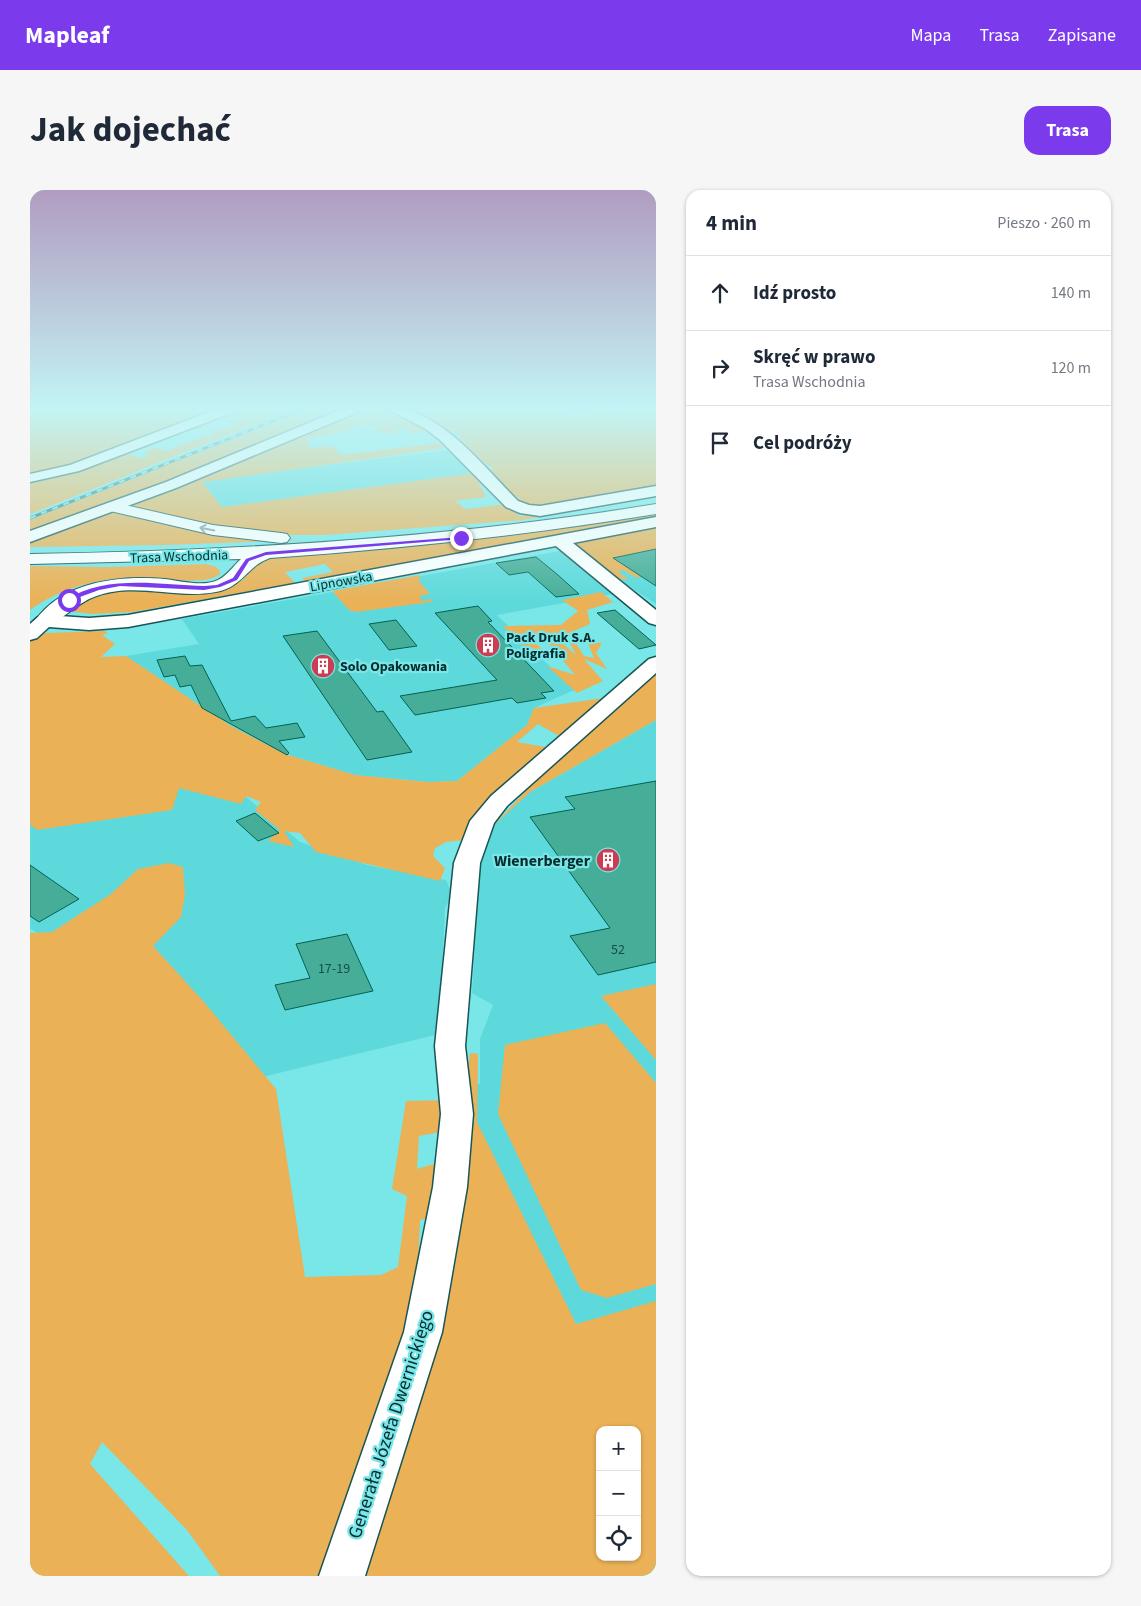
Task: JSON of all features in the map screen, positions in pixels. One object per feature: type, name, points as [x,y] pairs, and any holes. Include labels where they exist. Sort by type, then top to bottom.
[{"type":"main road","name":"Trasa Wschodnia","points":[[30,550],[187,548],[360,538],[531,521],[656,500]]},
{"type":"main road","points":[[112,507],[213,530],[251,536],[360,538]]},
{"type":"main road","name":"Trasa Wschodnia","points":[[30,559],[266,554],[461,538],[558,526],[656,509]]},
{"type":"main road","points":[[38,619],[69,600],[98,588],[134,584],[204,588],[230,582],[235,579],[238,571],[248,560],[266,554]]},
{"type":"main road","points":[[174,557],[216,560],[238,571]]},
{"type":"street","points":[[30,478],[49,474]]},
{"type":"street","points":[[30,537],[200,474]]},
{"type":"street","points":[[481,474],[512,504],[534,511],[656,491]]},
{"type":"street","name":"Lipnowska","points":[[38,619],[89,624],[128,620],[656,522]]},
{"type":"street","points":[[559,540],[656,619]]},
{"type":"street","points":[[30,634],[38,619]]},
{"type":"street","name":"Generała Józefa Dwernickiego","points":[[342,1576],[424,1332],[450,1187],[457,1114],[451,1038],[467,863],[482,820],[498,801],[522,782],[617,695],[656,663]]},
{"type":"shaded area","points":[[57,474],[131,474],[30,514],[30,483]]},
{"type":"shaded area","points":[[146,474],[192,474],[30,534],[30,520]]},
{"type":"shaded area","points":[[205,474],[261,474],[202,482],[222,507],[469,474],[474,474],[486,497],[455,501],[465,509],[507,504],[519,516],[656,493],[656,497],[523,520],[324,535],[263,535],[222,529],[128,506]]},
{"type":"shaded area","points":[[259,474],[469,474],[222,507],[201,481]]},
{"type":"shaded area","points":[[491,474],[656,474],[656,489],[538,508],[514,500],[520,498],[505,491]]},
{"type":"shaded area","points":[[112,511],[267,539],[300,540],[30,547],[30,541]]},
{"type":"shaded area","points":[[656,513],[656,516],[305,581],[302,578],[333,572],[325,564],[285,572],[295,583],[133,612],[93,614],[64,611],[111,589],[225,589],[243,580],[248,570],[259,558],[478,539]]},
{"type":"shaded area","points":[[656,526],[656,549],[613,558],[641,576],[637,578],[623,570],[618,572],[629,579],[616,579],[568,543]]},
{"type":"shaded area","points":[[656,548],[656,604],[592,561]]},
{"type":"shaded area","points":[[560,551],[613,594],[497,615],[574,690],[534,708],[527,725],[457,781],[429,782],[355,775],[285,754],[231,726],[126,656],[199,644],[182,619]]},
{"type":"shaded area","points":[[205,564],[215,566],[220,571],[220,574],[213,578],[202,580],[121,578],[85,584],[51,597],[30,610],[30,566],[111,567]]},
{"type":"shaded area","points":[[420,575],[419,581],[430,594],[419,596],[423,601],[433,599],[431,602],[356,612],[349,610],[332,591]]},
{"type":"shaded area","points":[[601,592],[613,602],[587,610],[590,624],[569,633],[551,633],[576,655],[569,641],[574,640],[584,656],[594,658],[588,643],[602,643],[596,653],[607,669],[584,659],[603,681],[577,693],[547,666],[575,675],[545,639],[525,635],[551,656],[544,658],[531,647],[522,645],[503,626],[561,625],[578,611],[562,600]]},
{"type":"shaded area","points":[[105,631],[108,633],[102,635],[115,644],[101,657],[126,656],[231,726],[285,754],[355,775],[428,782],[457,781],[527,725],[534,708],[604,698],[561,737],[538,724],[517,742],[551,748],[472,816],[463,840],[446,842],[435,848],[433,856],[445,868],[440,881],[316,852],[300,833],[284,831],[294,847],[268,841],[280,830],[255,810],[261,802],[246,796],[241,804],[179,788],[172,810],[37,830],[30,824],[30,640],[38,634]]},
{"type":"shaded area","points":[[656,670],[656,720],[530,792],[492,827],[568,746]]},
{"type":"shaded area","points":[[130,700],[300,842],[367,865],[446,880],[452,894],[445,908],[439,1034],[238,1083],[30,928],[30,759]]},
{"type":"shaded area","name":"Wienerberger","points":[[656,720],[656,1576],[375,1576],[473,1084],[480,1084],[480,1039],[493,1005],[472,993],[480,864],[492,827],[530,792]]},
{"type":"shaded area","points":[[169,863],[183,867],[185,895],[181,917],[153,946],[204,1002],[276,1089],[305,1277],[381,1275],[398,1267],[407,1196],[392,1189],[406,1101],[448,1100],[446,1131],[419,1136],[417,1169],[444,1161],[434,1217],[420,1220],[417,1291],[335,1576],[220,1576],[187,1530],[102,1442],[90,1464],[189,1576],[30,1576],[30,933],[52,932],[111,894],[138,869]]},
{"type":"shaded area","points":[[656,984],[656,1060],[601,996]]},
{"type":"shaded area","points":[[605,1023],[656,1083],[656,1284],[607,1298],[581,1290],[498,1114],[505,1045]]},
{"type":"shaded area","points":[[470,1053],[478,1054],[477,1122],[576,1324],[656,1301],[656,1576],[354,1576],[434,1331]]},
{"type":"building","points":[[656,549],[656,586],[613,558]]},
{"type":"building","points":[[536,557],[579,594],[556,597],[528,572],[509,575],[496,563]]},
{"type":"building","name":"Pack Druk S.A. Poligrafia","points":[[478,606],[492,621],[488,622],[554,691],[541,693],[546,698],[517,703],[512,698],[415,715],[400,696],[497,680],[435,613]]},
{"type":"building","points":[[615,610],[656,645],[639,649],[597,613]]},
{"type":"building","points":[[396,620],[417,646],[389,650],[369,624]]},
{"type":"building","points":[[317,631],[377,712],[383,711],[412,752],[367,760],[283,636]]},
{"type":"building","points":[[185,656],[190,666],[202,665],[231,721],[255,716],[266,728],[297,723],[305,737],[279,741],[289,753],[287,755],[202,708],[191,685],[180,687],[175,675],[164,677],[157,660]]},
{"type":"building","name":"Wienerberger","points":[[656,781],[656,962],[598,975],[570,936],[610,928],[530,817],[575,809],[565,797]]},
{"type":"building","points":[[255,813],[279,833],[258,841],[236,821]]},
{"type":"building","points":[[30,865],[79,899],[39,922],[30,916]]},
{"type":"building","points":[[347,934],[373,991],[285,1010],[275,985],[310,978],[296,944]]},
{"type":"railway","points":[[30,518],[141,474]]},
{"type":"place","name":"Pack Druk S.A. Poligrafia","points":[[488,645]]},
{"type":"place","name":"Solo Opakowania","points":[[323,666]]},
{"type":"place","name":"Wienerberger","points":[[608,860]]},
{"type":"route","points":[[69,600],[76,595],[98,588],[120,584],[149,584],[194,588],[218,586],[235,579],[238,571],[248,560],[266,554],[321,551],[461,538]]}]
